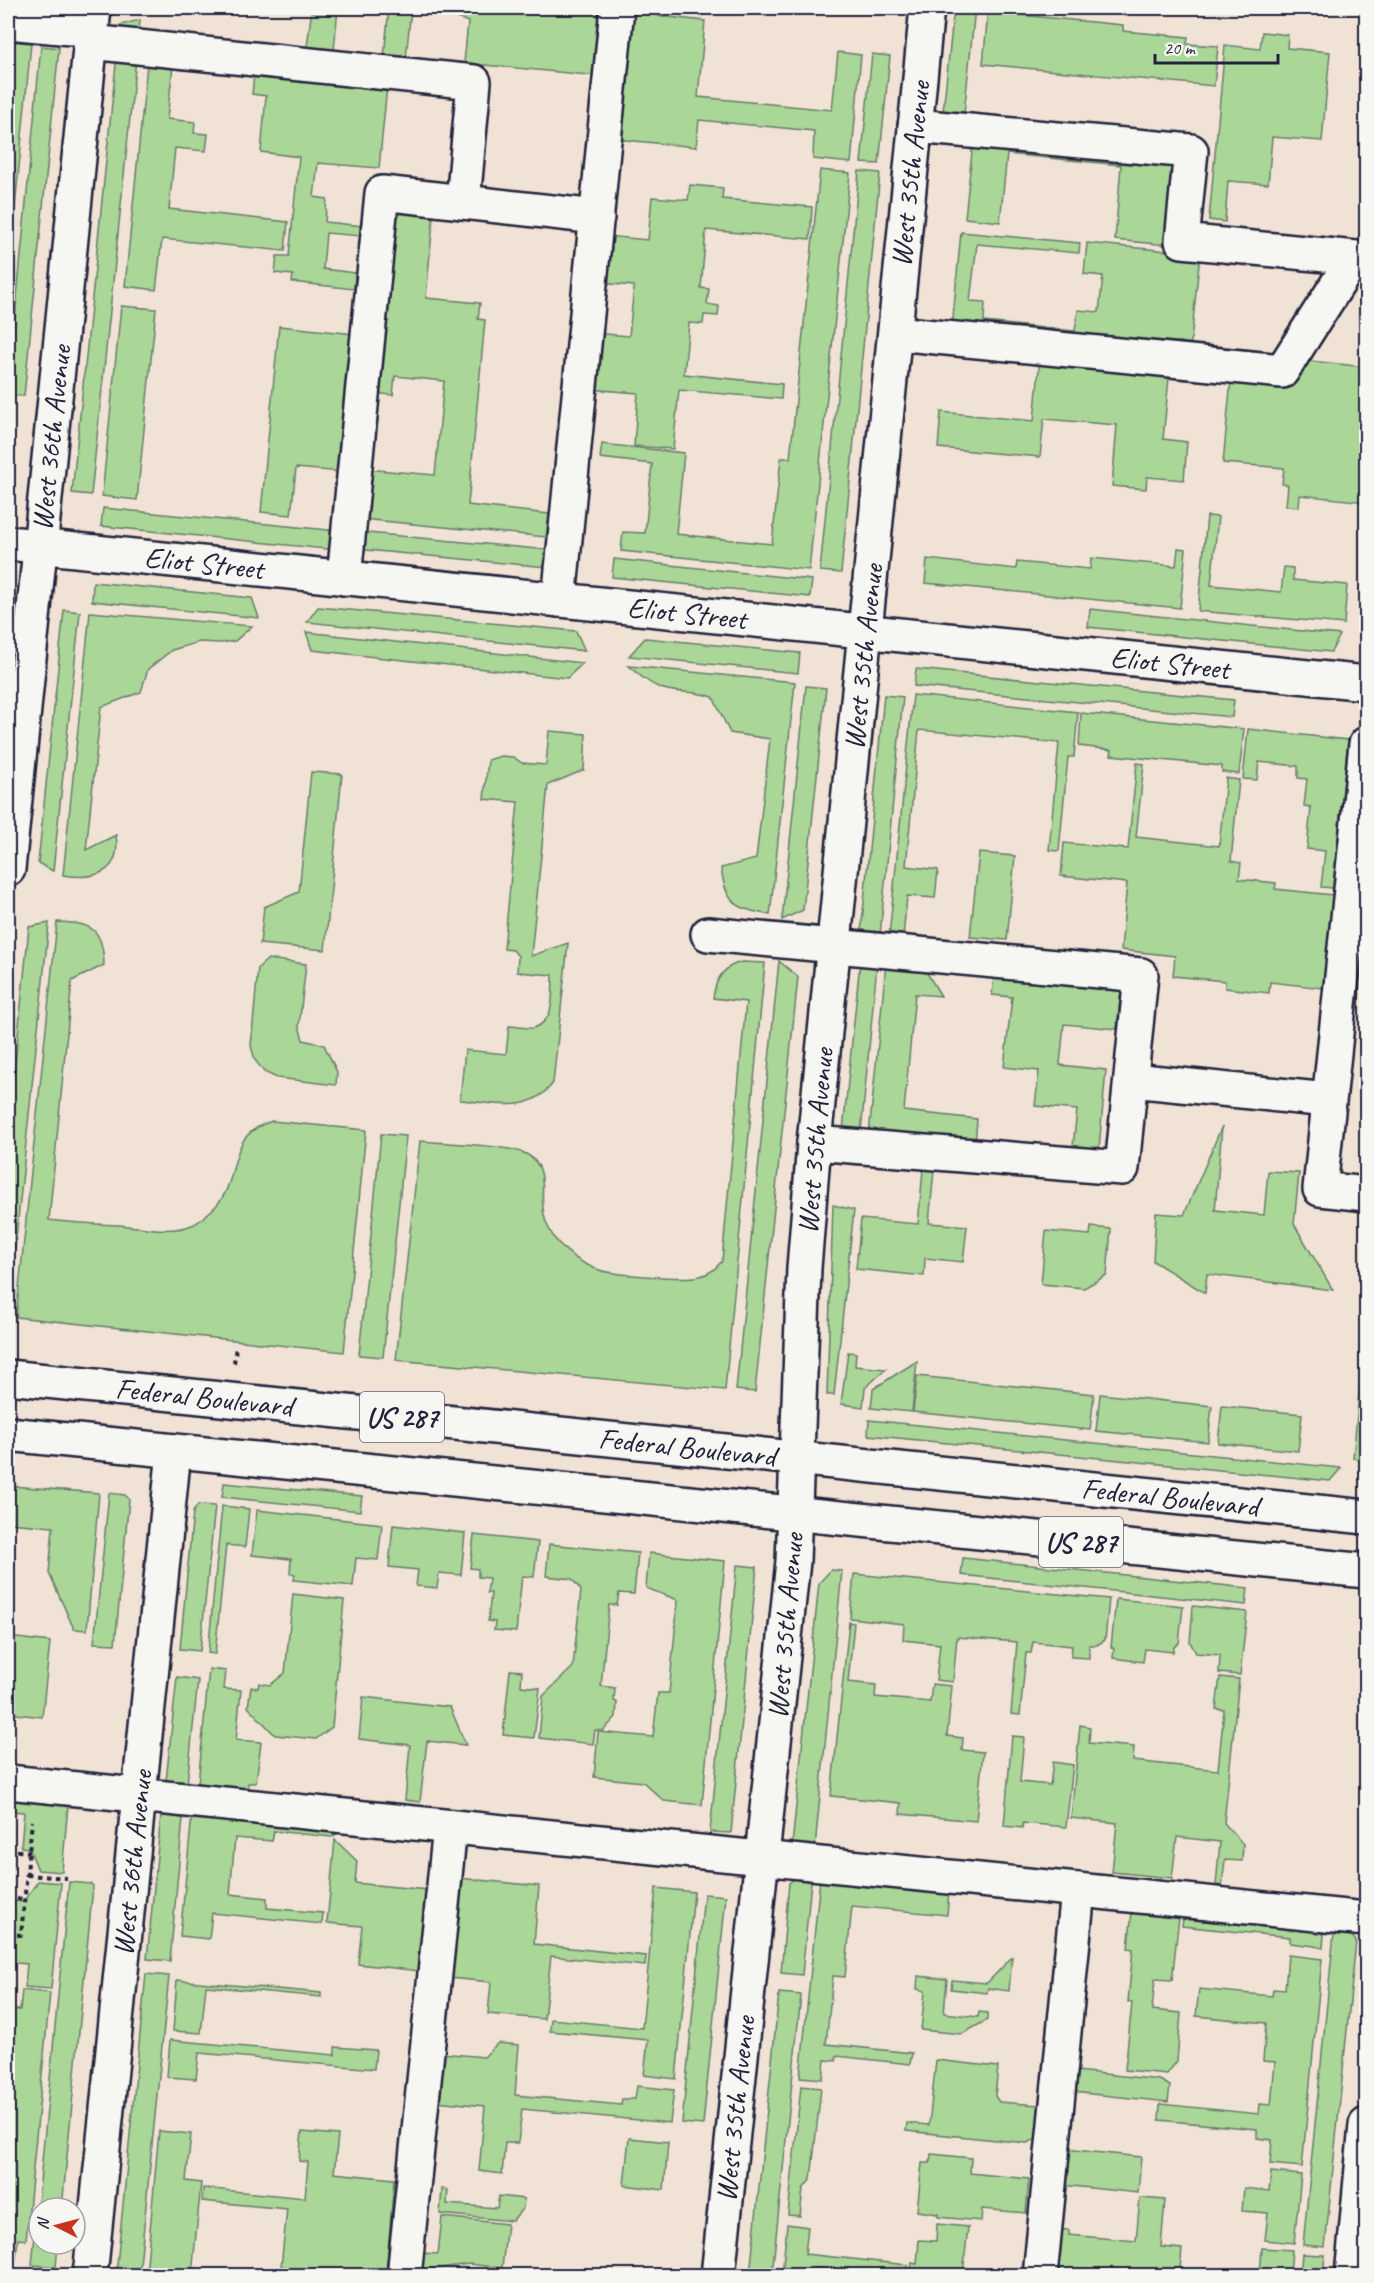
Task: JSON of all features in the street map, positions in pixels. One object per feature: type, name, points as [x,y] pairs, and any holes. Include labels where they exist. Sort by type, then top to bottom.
[{"type":"street","points":[[559,600],[617,8]]},
{"type":"street","name":"West 35th Avenue","points":[[717,2276],[793,1561],[804,1268],[814,1143],[927,8]]},
{"type":"street","points":[[8,22],[92,26],[474,82],[463,202]]},
{"type":"street","name":"West 36th Avenue","points":[[8,868],[92,26]]},
{"type":"street","points":[[895,333],[1282,371],[1360,259],[1182,241],[1191,151],[915,126]]},
{"type":"street","points":[[344,578],[381,193],[597,217]]},
{"type":"street","name":"Eliot Street","points":[[8,543],[1366,683]]},
{"type":"street","points":[[1366,744],[1320,1189],[1366,1194]]},
{"type":"street","points":[[708,934],[1141,975],[1122,1168],[814,1143]]},
{"type":"street","points":[[1132,1080],[1329,1100]]},
{"type":"street","name":"Federal Boulevard","points":[[8,1377],[1366,1517]]},
{"type":"street","name":"Federal Boulevard","points":[[8,1434],[1366,1571]]},
{"type":"street","name":"West 36th Avenue","points":[[90,2276],[174,1451]]},
{"type":"street","points":[[8,1782],[1366,1919]]},
{"type":"street","points":[[404,2276],[450,1827]]},
{"type":"street","points":[[1040,2276],[1078,1890]]},
{"type":"street","points":[[1352,2276],[1366,2125]]},
{"type":"path","points":[[8,1934],[21,1935],[33,1815]]},
{"type":"path","points":[[8,1850],[30,1852]]},
{"type":"path","points":[[27,1875],[67,1878]]},
{"type":"path","points":[[8,1898],[24,1900]]},
{"type":"green space","points":[[312,8],[338,8],[334,50],[307,47]]},
{"type":"green space","points":[[389,8],[411,8],[406,59],[384,57]]},
{"type":"green space","points":[[458,8],[605,8],[598,76],[464,63],[468,22],[458,18]]},
{"type":"green space","points":[[628,8],[660,8],[659,16],[705,21],[698,97],[832,110],[838,52],[861,55],[851,163],[813,159],[814,131],[699,120],[696,147],[615,139]]},
{"type":"green space","points":[[954,8],[975,8],[964,114],[943,112]]},
{"type":"green space","points":[[988,12],[1123,25],[1123,31],[1188,37],[1187,44],[1218,46],[1214,86],[983,64]]},
{"type":"green space","points":[[140,20],[91,495],[72,493],[120,25]]},
{"type":"green space","points":[[1262,32],[1288,35],[1287,48],[1330,52],[1322,141],[1272,137],[1268,184],[1228,181],[1225,222],[1209,220],[1225,45],[1260,49]]},
{"type":"green space","points":[[8,41],[31,43],[8,280]]},
{"type":"green space","points":[[41,46],[59,48],[24,396],[8,395],[8,391]]},
{"type":"green space","points":[[148,54],[174,57],[167,119],[195,122],[194,133],[208,134],[206,151],[175,148],[169,209],[288,222],[285,251],[162,239],[156,290],[125,286]]},
{"type":"green space","points":[[872,54],[890,56],[879,164],[861,163]]},
{"type":"green space","points":[[255,63],[388,76],[379,168],[318,163],[314,197],[327,199],[325,222],[363,226],[362,236],[326,233],[323,269],[355,273],[354,289],[292,282],[293,275],[275,273],[277,256],[289,256],[299,157],[261,152],[266,96],[252,94]]},
{"type":"green space","points":[[973,142],[1177,161],[1168,245],[1115,240],[1121,165],[1007,154],[1000,222],[965,218]]},
{"type":"green space","points":[[820,170],[850,173],[809,570],[621,551],[623,532],[645,533],[652,464],[600,458],[602,444],[684,453],[676,534],[772,544],[781,458],[790,458]]},
{"type":"green space","points":[[859,171],[880,173],[841,573],[820,571]]},
{"type":"green space","points":[[690,185],[723,188],[722,199],[812,207],[810,239],[706,230],[701,288],[709,289],[707,304],[719,306],[718,316],[704,315],[703,324],[689,323],[684,374],[782,384],[781,399],[679,390],[673,449],[634,446],[638,393],[589,389],[594,333],[629,336],[634,286],[601,283],[606,236],[648,240],[652,197],[688,200]]},
{"type":"green space","points":[[392,205],[434,209],[426,298],[480,303],[478,319],[485,320],[468,505],[549,514],[546,537],[362,519],[366,469],[435,475],[444,381],[395,376],[393,395],[374,393]]},
{"type":"green space","points":[[961,232],[1080,243],[1079,253],[977,244],[970,301],[985,302],[984,322],[1075,331],[1078,310],[1099,312],[1103,276],[1084,274],[1087,243],[1200,254],[1190,351],[952,328]]},
{"type":"green space","points":[[121,306],[156,309],[137,500],[102,496]]},
{"type":"green space","points":[[279,326],[355,334],[342,472],[296,468],[291,515],[261,512]]},
{"type":"green space","points":[[1040,358],[1222,374],[1221,383],[1169,378],[1163,439],[1187,442],[1184,480],[1147,477],[1146,489],[1112,486],[1117,425],[1044,419],[1040,457],[938,448],[941,412],[1034,421]]},
{"type":"green space","points":[[1310,361],[1366,367],[1366,502],[1300,495],[1299,507],[1286,506],[1288,485],[1282,484],[1284,468],[1223,463],[1231,379],[1285,384]]},
{"type":"green space","points":[[103,508],[338,531],[336,550],[101,526]]},
{"type":"green space","points":[[1207,516],[1218,517],[1211,585],[1281,592],[1284,567],[1293,568],[1293,580],[1347,585],[1344,624],[1198,611]]},
{"type":"green space","points":[[357,532],[548,550],[547,567],[356,549]]},
{"type":"green space","points":[[1178,548],[1186,549],[1180,608],[925,583],[927,559],[1016,569],[1017,562],[1090,569],[1091,558],[1176,566]]},
{"type":"green space","points":[[614,559],[812,580],[810,597],[612,577]]},
{"type":"green space","points":[[93,582],[252,598],[259,618],[92,601]]},
{"type":"green space","points":[[318,607],[576,631],[585,651],[307,622]]},
{"type":"green space","points":[[1090,609],[1340,635],[1331,652],[1088,627]]},
{"type":"green space","points":[[64,610],[80,612],[53,871],[38,863]]},
{"type":"green space","points":[[90,612],[252,626],[235,641],[199,642],[172,650],[148,669],[141,692],[101,707],[86,850],[116,835],[117,848],[115,858],[103,872],[95,875],[74,876],[63,875]]},
{"type":"green space","points":[[306,632],[583,663],[567,678],[312,650]]},
{"type":"green space","points":[[645,638],[800,653],[798,673],[629,656]]},
{"type":"green space","points":[[629,666],[795,682],[770,915],[748,910],[734,902],[726,890],[721,868],[756,859],[770,739],[730,733],[713,697],[660,688]]},
{"type":"green space","points":[[916,669],[1234,700],[1232,717],[914,686]]},
{"type":"green space","points":[[806,686],[826,688],[803,910],[782,920]]},
{"type":"green space","points":[[884,695],[903,697],[880,935],[861,933]]},
{"type":"green space","points":[[913,695],[1078,712],[1074,757],[1068,757],[1059,851],[1049,850],[1059,743],[919,730],[906,866],[938,870],[935,898],[907,896],[903,937],[889,936]]},
{"type":"green space","points":[[1081,713],[1244,729],[1239,774],[1222,772],[1222,766],[1111,755],[1112,750],[1079,746]]},
{"type":"green space","points":[[1248,729],[1348,740],[1333,888],[1321,887],[1325,851],[1307,849],[1311,807],[1304,806],[1307,779],[1298,778],[1298,766],[1259,762],[1257,780],[1243,779]]},
{"type":"green space","points":[[549,731],[586,734],[584,770],[548,785],[531,956],[568,943],[553,1083],[544,1093],[523,1103],[511,1105],[460,1100],[465,1050],[506,1054],[509,1026],[533,1028],[540,1025],[546,1020],[551,1006],[553,975],[517,972],[518,956],[513,950],[504,949],[518,802],[484,799],[488,760],[501,756],[513,757],[522,763],[546,765]]},
{"type":"green space","points":[[1137,763],[1144,764],[1136,837],[1219,846],[1226,778],[1239,780],[1231,861],[1241,863],[1239,879],[1276,883],[1275,889],[1333,895],[1323,988],[1270,982],[1269,993],[1225,988],[1225,981],[1173,976],[1175,956],[1121,950],[1127,883],[1061,876],[1064,843],[1128,849]]},
{"type":"green space","points":[[311,772],[342,774],[325,950],[260,944],[264,907],[299,892]]},
{"type":"green space","points":[[979,853],[1015,856],[1007,940],[970,937]]},
{"type":"green space","points":[[57,922],[79,924],[93,930],[101,943],[104,965],[72,981],[49,1220],[156,1229],[183,1228],[198,1222],[219,1202],[227,1189],[245,1138],[256,1128],[272,1121],[366,1130],[344,1352],[16,1317]]},
{"type":"green space","points":[[49,923],[8,1315],[8,1132],[29,927]]},
{"type":"green space","points":[[268,959],[306,964],[299,1026],[303,1040],[324,1045],[337,1072],[336,1085],[277,1078],[264,1072],[255,1060],[251,1046],[258,968]]},
{"type":"green space","points":[[779,961],[798,977],[755,1392],[736,1390]]},
{"type":"green space","points":[[742,962],[765,963],[725,1390],[396,1360],[420,1141],[493,1147],[528,1155],[539,1167],[545,1217],[553,1237],[574,1257],[596,1269],[631,1275],[692,1277],[710,1272],[722,1261],[746,1002],[713,998],[721,975],[730,967]]},
{"type":"green space","points":[[860,962],[877,964],[861,1132],[843,1131]]},
{"type":"green space","points":[[886,964],[924,968],[941,996],[915,994],[904,1111],[977,1119],[975,1144],[869,1134]]},
{"type":"green space","points":[[994,975],[1121,988],[1117,1029],[1064,1024],[1060,1065],[1106,1070],[1099,1149],[1073,1146],[1077,1110],[1035,1106],[1039,1071],[1004,1067],[1012,997],[992,995]]},
{"type":"green space","points":[[1222,1126],[1215,1210],[1264,1215],[1268,1171],[1299,1173],[1294,1224],[1333,1290],[1207,1274],[1205,1293],[1153,1261],[1156,1213],[1184,1215]]},
{"type":"green space","points":[[381,1134],[406,1136],[383,1357],[359,1355]]},
{"type":"green space","points":[[923,1170],[934,1170],[929,1223],[967,1226],[963,1262],[925,1258],[924,1276],[856,1269],[861,1219],[918,1224]]},
{"type":"green space","points":[[833,1205],[854,1210],[834,1395],[827,1395]]},
{"type":"green space","points":[[1091,1227],[1111,1229],[1107,1275],[1084,1288],[1041,1284],[1046,1231],[1090,1235]]},
{"type":"green space","points":[[1366,1318],[1366,1460],[1353,1458]]},
{"type":"green space","points":[[848,1352],[856,1353],[855,1366],[886,1369],[865,1388],[863,1407],[841,1404]]},
{"type":"green space","points":[[917,1361],[912,1412],[871,1408],[873,1389]]},
{"type":"green space","points":[[917,1376],[1094,1394],[1090,1430],[913,1412]]},
{"type":"green space","points":[[1100,1394],[1212,1406],[1208,1442],[1096,1431]]},
{"type":"green space","points":[[1222,1406],[1302,1414],[1298,1451],[1218,1443]]},
{"type":"green space","points":[[869,1420],[1341,1468],[1330,1481],[868,1435]]},
{"type":"green space","points":[[224,1483],[362,1496],[360,1511],[222,1497]]},
{"type":"green space","points":[[12,1486],[99,1493],[87,1630],[74,1629],[49,1573],[53,1527],[9,1523]]},
{"type":"green space","points":[[109,1493],[125,1495],[129,1499],[115,1644],[94,1643]]},
{"type":"green space","points":[[198,1505],[215,1506],[200,1651],[180,1649],[193,1512]]},
{"type":"green space","points":[[222,1506],[249,1509],[245,1547],[226,1545],[215,1654],[208,1653]]},
{"type":"green space","points":[[257,1510],[382,1524],[378,1560],[356,1558],[353,1586],[294,1580],[295,1574],[290,1573],[291,1559],[252,1555]]},
{"type":"green space","points":[[393,1525],[465,1533],[461,1575],[439,1573],[437,1588],[416,1586],[418,1570],[389,1567]]},
{"type":"green space","points":[[474,1535],[538,1542],[534,1577],[522,1576],[516,1632],[494,1630],[495,1622],[488,1621],[491,1593],[487,1593],[489,1578],[478,1577],[478,1569],[470,1568]]},
{"type":"green space","points":[[549,1544],[638,1553],[634,1594],[619,1593],[617,1605],[609,1605],[601,1686],[615,1688],[616,1717],[603,1731],[595,1730],[593,1744],[539,1738],[543,1696],[573,1667],[581,1590],[572,1579],[546,1576]]},
{"type":"green space","points":[[649,1553],[725,1561],[702,1805],[664,1801],[643,1782],[594,1777],[598,1732],[653,1737],[658,1693],[669,1693],[678,1600],[646,1588]]},
{"type":"green space","points":[[963,1558],[1248,1588],[1246,1605],[961,1575]]},
{"type":"green space","points":[[737,1565],[757,1567],[731,1833],[710,1832]]},
{"type":"green space","points":[[831,1570],[842,1571],[815,1847],[792,1845],[819,1583]]},
{"type":"green space","points":[[854,1574],[1109,1599],[1105,1640],[1097,1645],[1089,1645],[1089,1658],[1071,1657],[1072,1646],[1033,1642],[1031,1653],[1026,1653],[1020,1715],[1011,1714],[1017,1642],[957,1637],[953,1682],[936,1680],[940,1644],[903,1640],[904,1624],[850,1618]]},
{"type":"green space","points":[[293,1594],[344,1600],[332,1727],[316,1739],[275,1735],[248,1707],[251,1687],[258,1688],[259,1683],[270,1685],[285,1673]]},
{"type":"green space","points":[[1116,1599],[1183,1606],[1179,1643],[1174,1647],[1173,1652],[1145,1649],[1143,1662],[1113,1658],[1114,1648],[1111,1647]]},
{"type":"green space","points":[[1193,1606],[1247,1612],[1240,1675],[1219,1673],[1220,1655],[1196,1653],[1190,1642]]},
{"type":"green space","points":[[849,1622],[854,1623],[848,1682],[876,1685],[875,1697],[930,1702],[932,1684],[952,1686],[947,1736],[963,1738],[962,1750],[983,1752],[976,1821],[900,1814],[901,1803],[831,1796]]},
{"type":"green space","points":[[8,1637],[50,1642],[42,1717],[8,1713]]},
{"type":"green space","points":[[209,1669],[226,1671],[224,1689],[241,1690],[236,1740],[261,1742],[256,1783],[248,1783],[247,1789],[198,1784]]},
{"type":"green space","points":[[510,1670],[522,1671],[521,1686],[540,1688],[534,1738],[503,1735]]},
{"type":"green space","points":[[177,1677],[198,1680],[187,1784],[166,1781]]},
{"type":"green space","points":[[1220,1677],[1239,1679],[1224,1823],[1243,1844],[1242,1861],[1225,1860],[1222,1886],[1216,1885],[1220,1842],[1177,1837],[1172,1878],[1112,1872],[1117,1823],[1071,1818],[1080,1725],[1090,1727],[1089,1743],[1134,1747],[1133,1761],[1218,1770],[1224,1710],[1216,1709]]},
{"type":"green space","points":[[363,1697],[450,1707],[466,1745],[427,1741],[420,1802],[405,1800],[410,1745],[359,1739]]},
{"type":"green space","points":[[1012,1736],[1024,1737],[1020,1782],[1050,1785],[1053,1762],[1073,1765],[1066,1827],[1023,1823],[1022,1828],[1004,1826]]},
{"type":"green space","points":[[8,1799],[68,1805],[62,1872],[38,1870],[29,1848],[21,1847],[24,1812],[8,1811]]},
{"type":"green space","points":[[161,1815],[183,1818],[170,1961],[147,1959]]},
{"type":"green space","points":[[192,1815],[343,1830],[332,1837],[274,1831],[272,1841],[235,1838],[230,1894],[267,1898],[267,1908],[323,1913],[322,1924],[212,1913],[209,1939],[180,1936]]},
{"type":"green space","points":[[335,1840],[357,1861],[355,1883],[428,1890],[419,1971],[358,1964],[362,1926],[327,1923]]},
{"type":"green space","points":[[458,1878],[539,1886],[534,1944],[646,1956],[645,1966],[551,1956],[544,2019],[488,2014],[491,1982],[448,1978]]},
{"type":"green space","points":[[794,1879],[811,1881],[802,1975],[781,1973],[789,1883]]},
{"type":"green space","points":[[820,1879],[949,1892],[947,1915],[852,1906],[845,1977],[833,1976],[826,2044],[912,2053],[910,2064],[837,2056],[836,2061],[825,2060],[823,2079],[800,2077]]},
{"type":"green space","points":[[38,1881],[61,1883],[51,1989],[25,1987],[27,1964],[8,1962],[8,1934],[11,1934],[14,1901],[23,1902]]},
{"type":"green space","points":[[69,1882],[91,1884],[93,1886],[63,2196],[39,2196]]},
{"type":"green space","points":[[656,1888],[694,1892],[676,2079],[644,2075],[648,2040],[550,2031],[551,2019],[642,2028]]},
{"type":"green space","points":[[704,1894],[726,1896],[703,2125],[682,2123]]},
{"type":"green space","points":[[1132,1912],[1179,1917],[1172,1980],[1155,1979],[1152,2010],[1181,2013],[1177,2061],[1167,2074],[1125,2070],[1132,2003],[1128,2002],[1133,1949],[1128,1948]]},
{"type":"green space","points":[[1183,1919],[1321,1932],[1324,1935],[1323,1947],[1290,1943],[1290,1937],[1182,1926]]},
{"type":"green space","points":[[1334,1933],[1351,1935],[1356,1941],[1325,2247],[1303,2245]]},
{"type":"green space","points":[[1288,1955],[1322,1959],[1302,2167],[1270,2164],[1272,2140],[1257,2138],[1257,2129],[1159,2120],[1160,2104],[1259,2114],[1260,2104],[1271,2105],[1275,2062],[1263,2061],[1266,2023],[1196,2016],[1199,1989],[1272,1996],[1273,1989],[1285,1990]]},
{"type":"green space","points":[[1012,1957],[1009,1991],[988,1988],[987,1993],[951,1989],[952,1980],[987,1983]]},
{"type":"green space","points":[[146,1974],[169,1976],[139,2275],[116,2275]]},
{"type":"green space","points":[[918,1976],[947,1979],[944,2013],[978,2017],[979,2012],[987,2013],[987,2020],[962,2034],[921,2030],[925,1991],[917,1989]]},
{"type":"green space","points":[[177,1980],[321,1993],[321,1997],[206,1986],[201,2033],[173,2031]]},
{"type":"green space","points":[[22,1990],[50,1993],[30,2196],[27,2196],[26,2240],[18,2239],[16,2259],[9,2258],[8,2266],[10,2145],[8,2145],[8,2114],[10,2114],[16,2053],[8,2052],[8,2009],[20,2010]]},
{"type":"green space","points":[[779,1993],[801,1995],[772,2275],[750,2275]]},
{"type":"green space","points":[[170,2040],[335,2055],[335,2047],[376,2050],[374,2069],[199,2053],[196,2079],[167,2077]]},
{"type":"green space","points":[[498,2043],[519,2045],[515,2095],[621,2105],[622,2099],[635,2099],[637,2086],[674,2090],[670,2123],[522,2109],[518,2143],[505,2143],[502,2174],[479,2171],[485,2106],[436,2101],[441,2053],[484,2057]]},
{"type":"green space","points":[[936,2060],[998,2067],[995,2096],[999,2102],[1039,2105],[1036,2139],[1027,2143],[906,2131],[907,2123],[929,2125]]},
{"type":"green space","points":[[1076,2071],[1160,2080],[1170,2086],[1168,2102],[1073,2092]]},
{"type":"green space","points":[[801,2086],[821,2088],[811,2179],[803,2189],[800,2216],[788,2215]]},
{"type":"green space","points":[[159,2131],[191,2134],[186,2181],[201,2183],[192,2275],[146,2275]]},
{"type":"green space","points":[[302,2132],[338,2135],[334,2173],[394,2179],[386,2275],[337,2275],[337,2272],[281,2267],[287,2209],[202,2201],[203,2188],[305,2198],[308,2162],[299,2161]]},
{"type":"green space","points":[[629,2138],[668,2142],[664,2190],[624,2185]]},
{"type":"green space","points":[[1065,2149],[1141,2157],[1138,2193],[1062,2185]]},
{"type":"green space","points":[[931,2154],[971,2158],[970,2173],[1029,2179],[1026,2213],[982,2209],[981,2221],[938,2217],[938,2214],[917,2211],[922,2163],[930,2163]]},
{"type":"green space","points":[[1271,2172],[1301,2175],[1294,2243],[1265,2240],[1268,2213],[1242,2211],[1244,2188],[1269,2191]]},
{"type":"green space","points":[[442,2189],[448,2190],[447,2204],[497,2208],[499,2196],[524,2199],[523,2208],[512,2221],[440,2214]]},
{"type":"green space","points":[[1140,2198],[1165,2200],[1161,2247],[1182,2249],[1180,2269],[1219,2273],[1219,2276],[1051,2276],[1056,2229],[1069,2230],[1069,2235],[1136,2241]]},
{"type":"green space","points":[[442,2217],[507,2224],[502,2268],[469,2264],[426,2270],[425,2275],[419,2276],[421,2253],[438,2254]]},
{"type":"green space","points":[[787,2224],[808,2227],[805,2254],[908,2265],[907,2275],[816,2268],[816,2272],[805,2271],[804,2275],[782,2275]]},
{"type":"green space","points":[[937,2224],[968,2227],[963,2274],[975,2275],[910,2275],[912,2263],[917,2264],[919,2240],[936,2241]]},
{"type":"green space","points":[[1262,2248],[1292,2250],[1290,2275],[1260,2275]]},
{"type":"green space","points":[[1302,2254],[1325,2255],[1323,2275],[1300,2275]]},
{"type":"green space","points":[[33,2256],[57,2256],[56,2267],[32,2265]]}]
